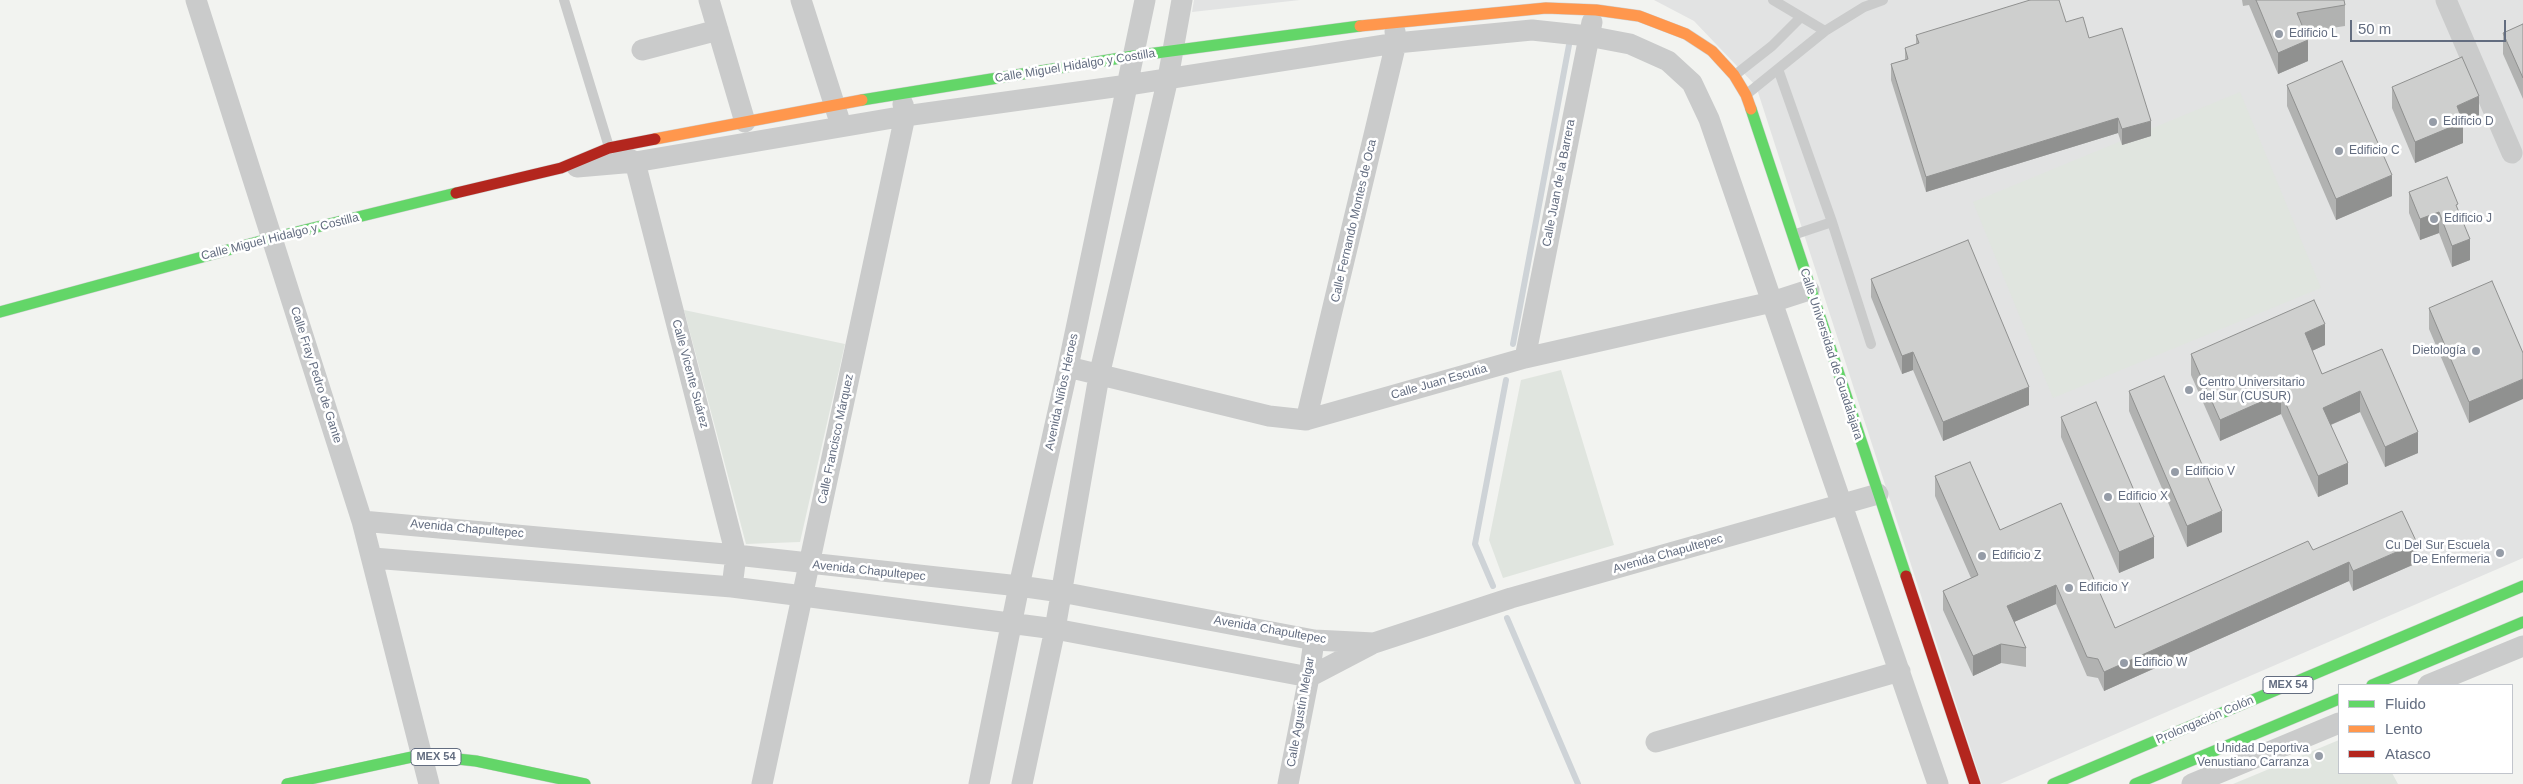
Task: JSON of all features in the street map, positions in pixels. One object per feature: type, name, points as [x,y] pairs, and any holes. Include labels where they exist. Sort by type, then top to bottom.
[{"type":"street","name":"Calle Fray Pedro de Gante","points":[[196,0],[362,521],[430,784]]},
{"type":"street","points":[[709,0],[744,122]]},
{"type":"street","points":[[801,0],[841,126]]},
{"type":"street","name":"Avenida Niños Héroes","points":[[979,784],[1019,586],[1068,368],[1145,0]]},
{"type":"street","points":[[1022,784],[1055,629],[1099,376],[1168,78],[1182,0]]},
{"type":"street","points":[[2446,0],[2512,153]]},
{"type":"street","name":"Calle Miguel Hidalgo y Costilla","points":[[561,168],[609,148],[834,105],[1133,56],[1547,4],[1599,5]]},
{"type":"street","name":"Calle Juan de la Barrera","points":[[1525,358],[1588,36],[1599,5]]},
{"type":"street","name":"Calle Universidad de Guadalajara","points":[[1599,5],[1639,16],[1686,34],[1712,51],[1734,76],[1746,96],[1975,784]]},
{"type":"street","name":"Calle Fernando Montes de Oca","points":[[1306,420],[1396,43],[1394,22]]},
{"type":"street","points":[[642,50],[718,30]]},
{"type":"street","name":"Calle Miguel Hidalgo y Costilla","points":[[0,312],[272,238],[561,168],[635,162],[841,126],[1128,85],[1396,43],[1532,30],[1588,36]]},
{"type":"street","points":[[1588,36],[1630,44],[1668,62],[1692,83],[1709,120],[1844,505],[1938,784]]},
{"type":"street","name":"Calle Francisco Márquez","points":[[762,784],[905,116],[902,94]]},
{"type":"street","points":[[609,148],[635,162]]},
{"type":"street","name":"Calle Vicente Suárez","points":[[635,162],[736,555],[732,587]]},
{"type":"street","name":"Calle Juan Escutia","points":[[1068,368],[1269,416],[1306,420],[1525,358],[1772,302],[1809,290]]},
{"type":"street","name":"Avenida Chapultepec","points":[[1309,677],[1374,642],[1511,598],[1878,494]]},
{"type":"street","name":"Avenida Chapultepec","points":[[362,521],[736,555],[1019,586],[1314,640],[1374,642]]},
{"type":"street","points":[[373,558],[732,587],[1012,622],[1309,677]]},
{"type":"street","name":"Prolongación Colón","points":[[2053,784],[2523,586]]},
{"type":"street","points":[[2374,684],[2523,622]]},
{"type":"street","name":"Calle Agustín Melgar","points":[[1288,784],[1309,677],[1314,640]]},
{"type":"street","points":[[2430,684],[2523,646]]},
{"type":"street","points":[[1656,742],[1900,671]]},
{"type":"street","name":"MEX 54","points":[[2135,784],[2338,699]]},
{"type":"street","points":[[2192,784],[2338,723]]},
{"type":"street","name":"MEX 54","points":[[287,784],[421,755],[476,761],[585,784]]},
{"type":"lane","points":[[564,0],[609,148]]},
{"type":"lane","points":[[1773,0],[1825,31]]},
{"type":"lane","points":[[1746,96],[1825,31],[1864,7],[1883,0]]},
{"type":"lane","points":[[1734,76],[1772,46],[1801,17]]},
{"type":"lane","points":[[1778,69],[1832,222],[1871,344]]},
{"type":"lane","points":[[1792,236],[1832,222]]},
{"type":"shaded area","points":[[1194,0],[1300,0],[1192,12]]},
{"type":"shaded area","name":"Centro Universitario del Sur (CUSUR)","points":[[1654,0],[2523,0],[2523,558],[2000,784],[1982,784],[1756,86],[1694,21]]},
{"type":"shaded area","points":[[2240,92],[2321,288],[2053,398],[1973,202]]},
{"type":"shaded area","points":[[684,310],[845,344],[800,542],[746,544]]},
{"type":"shaded area","points":[[1561,370],[1614,545],[1503,578],[1489,540],[1521,380]]},
{"type":"shaded area","name":"Unidad Deportiva Venustiano Carranza","points":[[2338,740],[2338,774],[2393,774],[2398,784],[2233,784]]},
{"type":"building","points":[[2030,0],[2059,0],[2066,22],[2083,17],[2089,38],[2122,28],[2151,121],[2122,129],[2118,118],[1926,177],[1891,64],[1908,59],[1905,48],[1919,43],[1916,35]]},
{"type":"building","points":[[2256,0],[2344,0],[2345,5],[2297,13],[2308,40],[2278,53]]},
{"type":"building","points":[[2523,24],[2523,78],[2503,33]]},
{"type":"building","points":[[2462,57],[2479,96],[2457,106],[2463,122],[2415,142],[2392,87]]},
{"type":"building","name":"Edificio C","points":[[2342,61],[2392,175],[2336,199],[2287,85]]},
{"type":"building","points":[[2447,177],[2470,239],[2452,246],[2439,212],[2420,219],[2409,192]]},
{"type":"building","points":[[1968,240],[2029,387],[1943,422],[1913,352],[1902,356],[1871,279]]},
{"type":"building","name":"Dietología","points":[[2492,281],[2523,353],[2523,379],[2469,402],[2429,308]]},
{"type":"building","points":[[2314,300],[2325,324],[2305,333],[2322,374],[2382,349],[2418,432],[2385,447],[2360,391],[2323,408],[2348,463],[2318,476],[2281,393],[2220,420],[2191,354]]},
{"type":"building","name":"Edificio V","points":[[2164,376],[2222,511],[2187,526],[2129,391]]},
{"type":"building","name":"Edificio X","points":[[2096,402],[2154,537],[2119,552],[2061,417]]},
{"type":"building","points":[[1970,462],[2000,530],[2061,503],[2115,628],[2308,541],[2313,550],[2402,511],[2417,543],[2353,571],[2349,562],[2104,672],[2098,659],[2087,657],[2056,585],[2007,606],[2026,648],[2001,644],[1973,656],[1943,591],[1978,575],[1935,476]]},
{"type":"waterway","points":[[1513,344],[1569,45]]},
{"type":"waterway","points":[[1493,586],[1475,544],[1506,380]]},
{"type":"waterway","points":[[1507,618],[1578,784]]},
{"type":"traffic: fast","points":[[862,100],[1133,56],[1360,26]]},
{"type":"traffic: fast","points":[[1751,109],[1906,576]]},
{"type":"traffic: fast","points":[[0,312],[272,238],[456,193]]},
{"type":"traffic: fast","points":[[2053,784],[2523,586]]},
{"type":"traffic: fast","points":[[2374,684],[2523,622]]},
{"type":"traffic: fast","points":[[2135,784],[2338,699]]},
{"type":"traffic: fast","points":[[287,784],[421,755],[476,761],[585,784]]},
{"type":"traffic: slow","points":[[1360,26],[1546,8],[1596,10],[1639,16],[1686,34],[1712,51],[1734,75],[1746,95],[1751,109]]},
{"type":"traffic: slow","points":[[655,139],[862,100]]},
{"type":"traffic: jam","points":[[456,193],[561,168],[609,148],[655,139]]},
{"type":"traffic: jam","points":[[1906,576],[1975,784]]},
{"type":"place","name":"Edificio L","points":[[2279,34]]},
{"type":"place","name":"Edificio D","points":[[2433,122]]},
{"type":"place","name":"Edificio C","points":[[2339,151]]},
{"type":"place","name":"Edificio J","points":[[2434,219]]},
{"type":"place","name":"Dietología","points":[[2476,351]]},
{"type":"place","name":"Centro Universitario del Sur (CUSUR)","points":[[2189,390]]},
{"type":"place","name":"Edificio V","points":[[2175,472]]},
{"type":"place","name":"Edificio X","points":[[2108,497]]},
{"type":"place","name":"Cu Del Sur Escuela De Enfermeria","points":[[2500,553]]},
{"type":"place","name":"Edificio Z","points":[[1982,556]]},
{"type":"place","name":"Edificio Y","points":[[2069,588]]},
{"type":"place","name":"Edificio W","points":[[2124,663]]},
{"type":"place","name":"Unidad Deportiva Venustiano Carranza","points":[[2319,756]]}]
